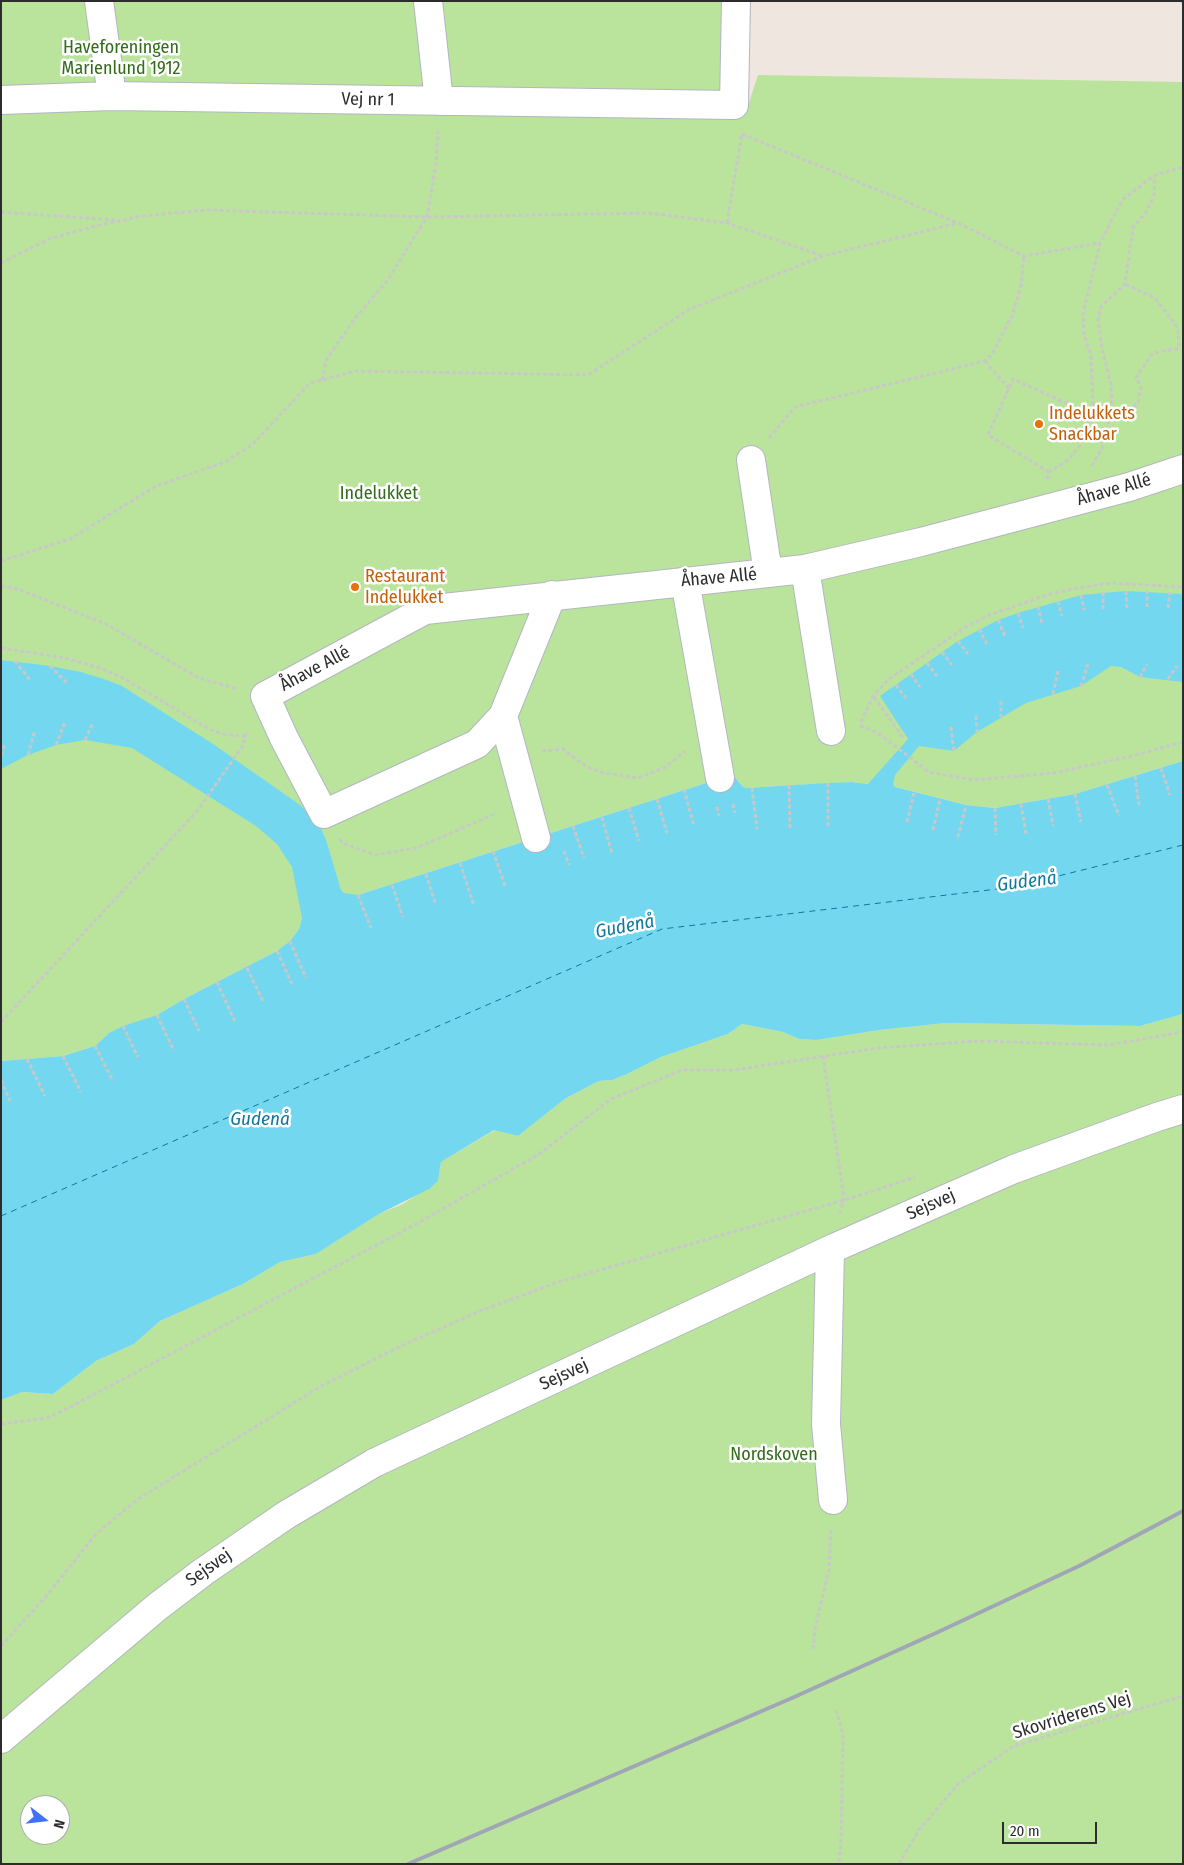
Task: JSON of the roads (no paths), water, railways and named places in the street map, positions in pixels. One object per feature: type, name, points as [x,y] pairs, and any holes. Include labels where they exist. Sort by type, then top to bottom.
[{"type":"street","points":[[99,1],[112,96]]},
{"type":"street","points":[[428,1],[440,101]]},
{"type":"street","name":"Vej nr 1","points":[[1,100],[112,96],[734,105],[736,1]]},
{"type":"street","points":[[750,460],[768,573]]},
{"type":"street","name":"Åhave Allé","points":[[503,716],[476,744],[324,814],[284,738],[265,696],[426,610],[805,568],[921,542],[1130,487],[1183,470]]},
{"type":"street","points":[[805,568],[831,731]]},
{"type":"street","points":[[685,581],[720,778]]},
{"type":"street","points":[[536,838],[503,716],[552,595]]},
{"type":"street","name":"Sejsvej","points":[[1,1739],[157,1607],[203,1572],[286,1515],[374,1463],[830,1250],[1014,1169],[1183,1109]]},
{"type":"street","points":[[830,1250],[826,1424],[833,1500]]},
{"type":"water","name":"Gudenå","points":[[1126,591],[1183,594],[1183,682],[1140,677],[1121,667],[1111,666],[1081,686],[1026,703],[977,732],[954,751],[919,746],[895,775],[893,784],[895,787],[966,805],[995,808],[1075,794],[1183,761],[1183,1014],[1140,1026],[946,1023],[879,1030],[817,1040],[799,1039],[783,1032],[742,1024],[728,1034],[661,1057],[612,1080],[599,1081],[566,1098],[518,1136],[494,1130],[441,1162],[438,1181],[429,1189],[379,1214],[316,1254],[280,1262],[243,1284],[160,1321],[134,1344],[96,1361],[53,1394],[22,1392],[1,1400],[1,1061],[63,1056],[95,1046],[109,1033],[123,1026],[157,1015],[277,951],[290,941],[299,929],[302,918],[292,867],[277,844],[256,826],[132,748],[85,740],[56,745],[28,755],[1,769],[1,660],[50,666],[81,672],[107,680],[122,686],[213,744],[300,805],[319,824],[326,840],[341,890],[344,893],[358,895],[728,776],[733,775],[746,788],[852,782],[868,784],[908,739],[880,696],[958,641],[998,620],[1081,595]]},
{"type":"railway","points":[[408,1864],[792,1698],[936,1633],[1079,1566],[1183,1511]]},
{"type":"place","name":"Indelukkets Snackbar","points":[[1039,424]]},
{"type":"place","name":"Restaurant Indelukket","points":[[355,587]]},
{"type":"park label","name":"Haveforeningen Marienlund 1912","points":[[121,58]]},
{"type":"park label","name":"Indelukket","points":[[379,494]]},
{"type":"park label","name":"Nordskoven","points":[[774,1455]]}]
